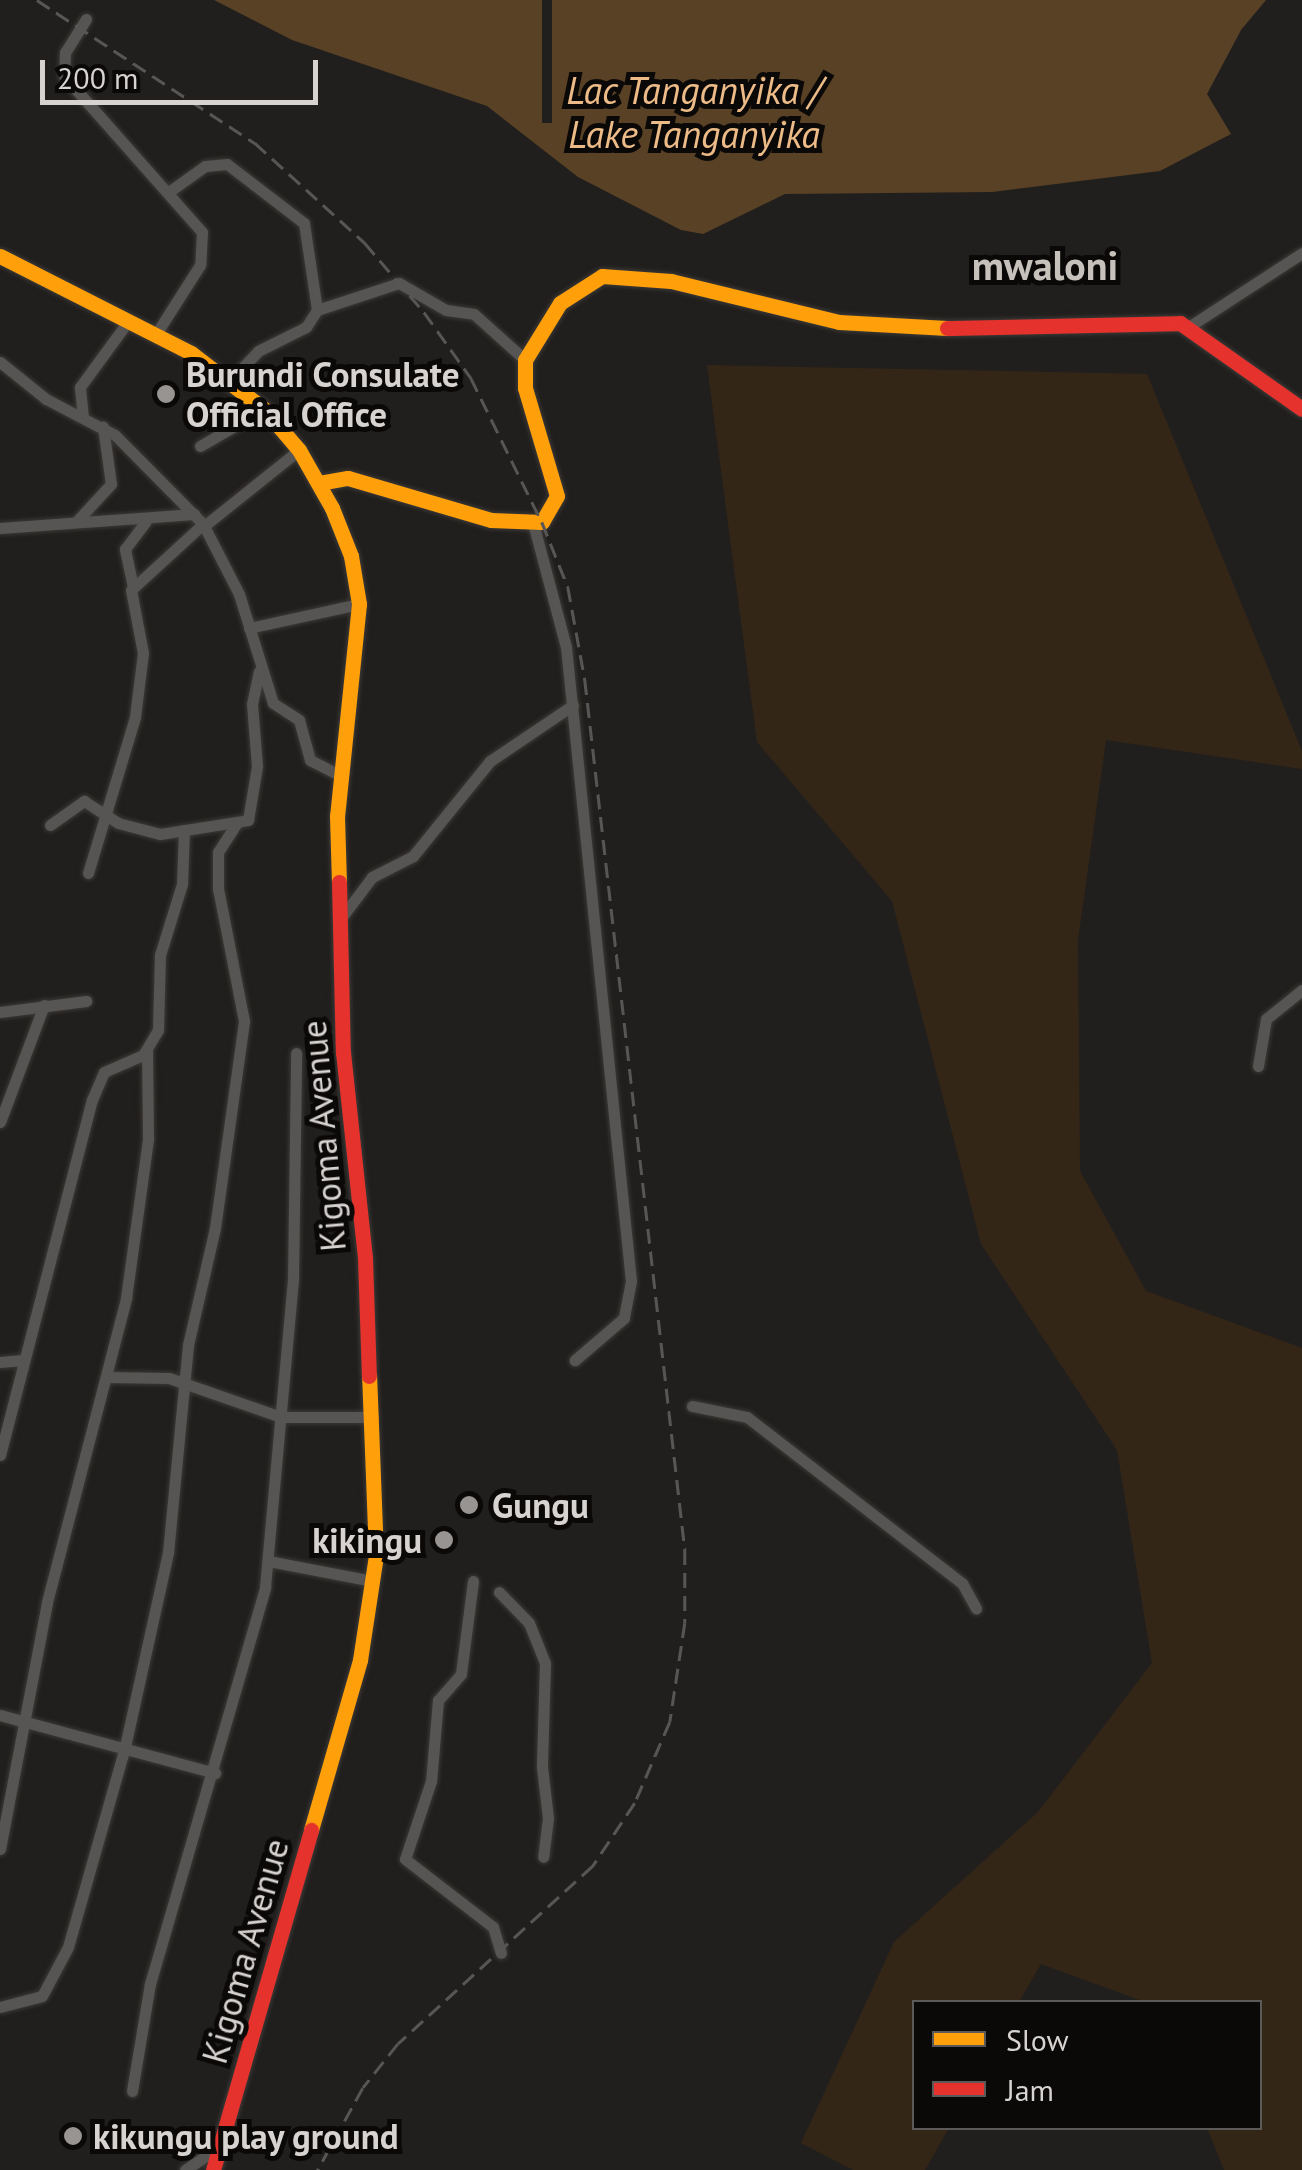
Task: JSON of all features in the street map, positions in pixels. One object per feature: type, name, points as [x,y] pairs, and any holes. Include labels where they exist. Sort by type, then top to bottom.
[{"type":"main road","name":"Kigoma Avenue","points":[[0,256],[156,334],[232,379],[264,409],[299,450],[319,482],[351,556],[359,604],[352,701],[338,774],[339,921],[372,1417],[373,1581],[360,1660],[213,2170]]},
{"type":"main road","points":[[319,482],[348,478],[467,514],[533,523],[548,517],[556,496],[525,388],[525,360],[546,319],[587,282],[618,275],[672,281],[840,322],[983,330],[1190,326],[1302,409]]},
{"type":"street","points":[[86,19],[65,52],[64,76],[170,191],[202,232],[206,250],[156,334]]},
{"type":"street","points":[[170,191],[205,166],[227,164],[304,223],[317,310]]},
{"type":"street","points":[[1190,326],[1302,253]]},
{"type":"street","points":[[232,379],[258,350],[306,327],[317,310],[400,283],[446,310],[474,314],[525,360]]},
{"type":"street","points":[[82,417],[80,387],[129,320]]},
{"type":"street","points":[[0,362],[46,399],[102,428],[200,521],[249,628],[259,672],[273,703],[298,720],[310,760],[338,774]]},
{"type":"street","points":[[200,446],[264,409]]},
{"type":"street","points":[[72,524],[110,489],[102,428]]},
{"type":"street","points":[[133,586],[200,521],[299,450]]},
{"type":"street","points":[[0,528],[200,521]]},
{"type":"street","points":[[88,872],[102,814],[131,735],[143,653],[125,549],[144,522]]},
{"type":"street","points":[[533,523],[561,626],[572,704],[614,1065],[632,1296],[612,1333],[575,1360]]},
{"type":"street","points":[[249,628],[359,604]]},
{"type":"street","points":[[50,825],[84,801],[102,814],[146,832],[248,820],[253,806],[252,704],[259,672]]},
{"type":"street","points":[[339,921],[372,877],[418,850],[490,761],[572,704]]},
{"type":"street","points":[[0,2008],[42,1996],[61,1965],[124,1751],[168,1553],[188,1388],[188,1344],[215,1228],[244,1021],[218,889],[218,852],[236,824]]},
{"type":"street","points":[[0,1849],[48,1602],[106,1377],[143,1180],[147,1050],[162,1014],[160,955],[182,884],[184,830]]},
{"type":"street","points":[[1258,1066],[1266,1019],[1302,990]]},
{"type":"street","points":[[0,1012],[86,1002]]},
{"type":"street","points":[[0,1122],[44,1005]]},
{"type":"street","points":[[0,1456],[100,1078],[147,1050]]},
{"type":"street","points":[[132,2091],[150,1984],[215,1773],[268,1561],[293,1280],[296,1053]]},
{"type":"street","points":[[0,1362],[23,1360]]},
{"type":"street","points":[[106,1377],[156,1375],[281,1417],[372,1417]]},
{"type":"street","points":[[692,1406],[747,1417],[962,1583],[976,1608]]},
{"type":"street","points":[[268,1561],[373,1581]]},
{"type":"street","points":[[473,1581],[461,1674],[438,1700],[431,1781],[406,1859],[493,1927],[502,1953]]},
{"type":"street","points":[[499,1592],[529,1623],[546,1663],[542,1767],[548,1818],[543,1857]]},
{"type":"street","points":[[0,1715],[215,1773]]},
{"type":"street","points":[[185,2170],[220,2146]]},
{"type":"shaded area","points":[[707,365],[1147,374],[1302,751],[1302,769],[1106,740],[1078,940],[1080,1171],[1146,1291],[1302,1348],[1302,2170],[1224,2170],[1208,2130],[1262,2130],[1262,2000],[1140,2000],[1041,1964],[1020,2000],[912,2000],[912,2130],[948,2130],[925,2170],[853,2170],[801,2143],[894,1942],[1038,1812],[1152,1663],[1117,1450],[981,1244],[892,901],[757,742]]},
{"type":"water","name":"Lac Tanganyika / Lake Tanganyika","points":[[214,0],[1266,0],[1241,30],[1207,94],[1231,134],[1160,171],[992,192],[785,194],[703,234],[681,230],[578,177],[487,106],[292,40]]},
{"type":"pier","points":[[542,0],[552,0],[552,123],[542,123]]},
{"type":"railway","points":[[37,0],[255,143],[365,243],[424,312],[471,378],[542,522],[568,587],[585,680],[685,1550],[685,1623],[670,1722],[635,1803],[593,1866],[398,2044],[363,2088],[318,2170]]},
{"type":"traffic: slow","points":[[0,256],[191,353],[264,409],[299,450],[332,508],[351,556],[359,604],[337,816],[339,882]]},
{"type":"traffic: slow","points":[[319,483],[348,478],[491,520],[542,522],[557,496],[525,388],[525,360],[560,303],[602,276],[671,281],[839,322],[947,328]]},
{"type":"traffic: slow","points":[[311,1830],[360,1660],[376,1555],[369,1376]]},
{"type":"traffic: jam","points":[[947,328],[1180,323],[1302,409]]},
{"type":"traffic: jam","points":[[339,882],[343,1052],[365,1258],[369,1376]]},
{"type":"traffic: jam","points":[[213,2170],[311,1830]]},
{"type":"place","name":"Burundi Consulate Official Office","points":[[166,394]]},
{"type":"place","name":"Gungu","points":[[469,1505]]},
{"type":"place","name":"kikingu","points":[[444,1540]]},
{"type":"place","name":"kikungu play ground","points":[[73,2136]]},
{"type":"district","name":"mwaloni","points":[[1045,265]]}]
